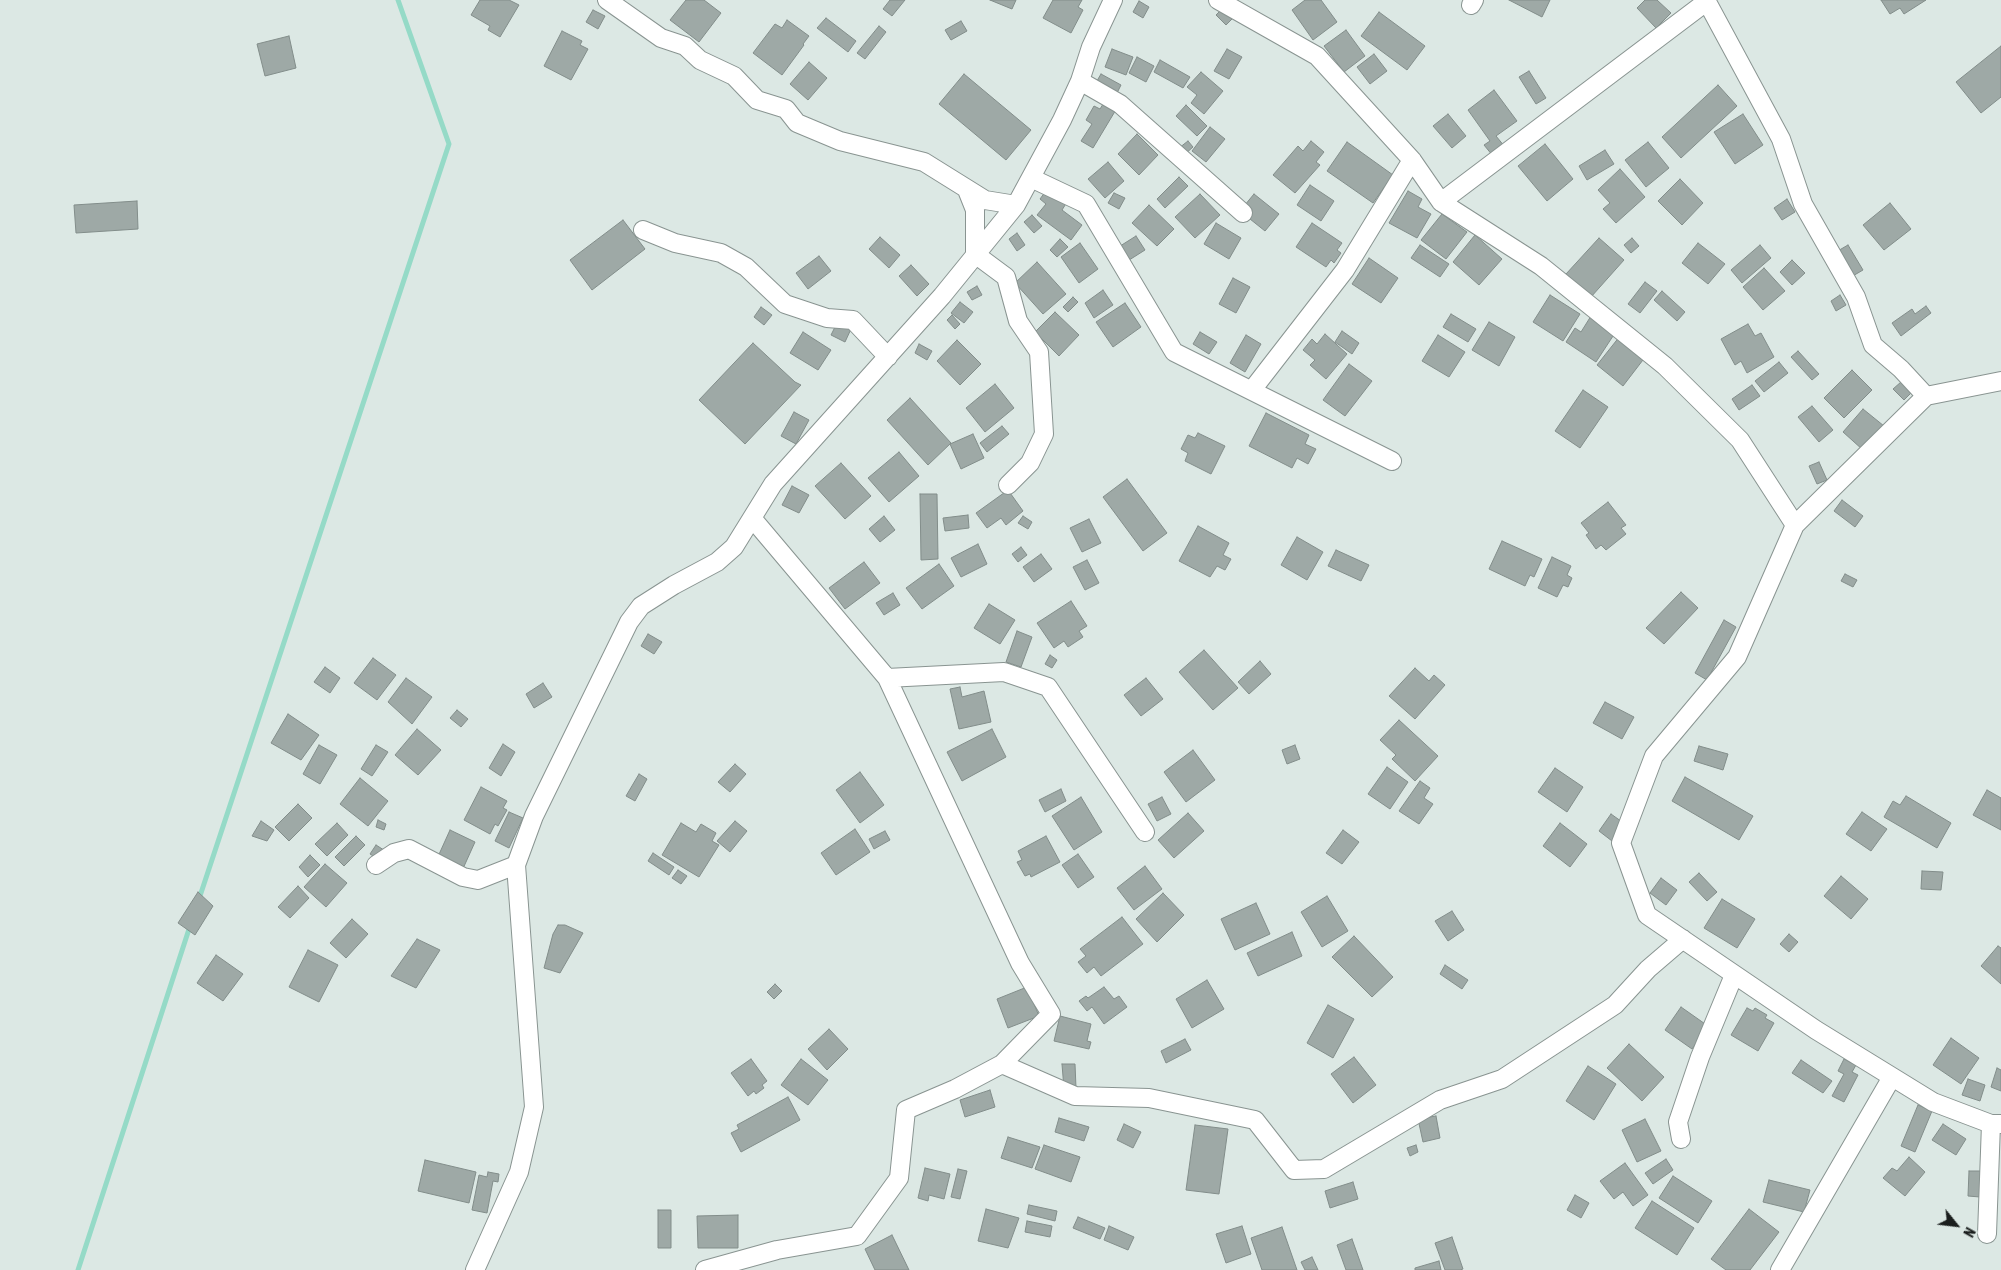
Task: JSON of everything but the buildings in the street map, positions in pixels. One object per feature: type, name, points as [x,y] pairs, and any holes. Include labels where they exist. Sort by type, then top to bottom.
[{"type":"street","points":[[607,0],[661,38],[685,46],[700,60],[734,76],[757,100],[786,109],[797,122],[840,141],[924,162],[984,200],[1016,205]]},
{"type":"street","points":[[475,1270],[519,1172],[534,1107],[516,865],[534,816],[629,622],[641,606],[674,584],[717,562],[734,547],[773,484],[942,296],[1016,205],[1062,120],[1080,81],[1091,47],[1113,0]]},
{"type":"street","points":[[1218,0],[1317,56],[1412,160],[1441,202],[1541,266],[1665,366],[1740,440],[1795,525]]},
{"type":"street","points":[[1441,202],[1706,1],[1782,139],[1803,204],[1856,297],[1873,345],[1901,369],[1926,396]]},
{"type":"street","points":[[1080,81],[1120,104],[1242,213]]},
{"type":"street","points":[[1252,390],[1344,270],[1412,160]]},
{"type":"street","points":[[1031,178],[1086,204],[1174,352],[1392,461]]},
{"type":"street","points":[[968,190],[975,210],[975,254]]},
{"type":"street","points":[[643,230],[675,243],[721,253],[746,267],[785,304],[827,318],[853,320],[888,357]]},
{"type":"street","points":[[975,254],[1006,277],[1018,321],[1039,352],[1044,434],[1030,463],[1008,485]]},
{"type":"street","points":[[1986,1234],[1996,1124],[1933,1102],[1816,1030],[1648,915],[1621,842],[1654,756],[1737,657],[1795,525],[1926,396],[2001,381]]},
{"type":"street","points":[[705,1270],[777,1250],[857,1236],[899,1178],[906,1110],[955,1089],[1002,1064],[1051,1014],[1020,963],[887,678],[752,518]]},
{"type":"street","points":[[887,678],[1004,672],[1048,687],[1145,832]]},
{"type":"street","points":[[376,865],[394,853],[409,849],[463,877],[478,880],[516,865]]},
{"type":"street","points":[[1002,1064],[1075,1096],[1149,1098],[1255,1120],[1294,1170],[1324,1169],[1440,1100],[1502,1079],[1615,1005],[1648,969],[1683,939]]},
{"type":"street","points":[[1680,1139],[1678,1122],[1700,1057],[1734,974]]},
{"type":"street","points":[[1780,1270],[1892,1077]]},
{"type":"waterway","points":[[199,899],[449,144],[398,0]]},
{"type":"waterway","points":[[78,1270],[190,926]]}]
